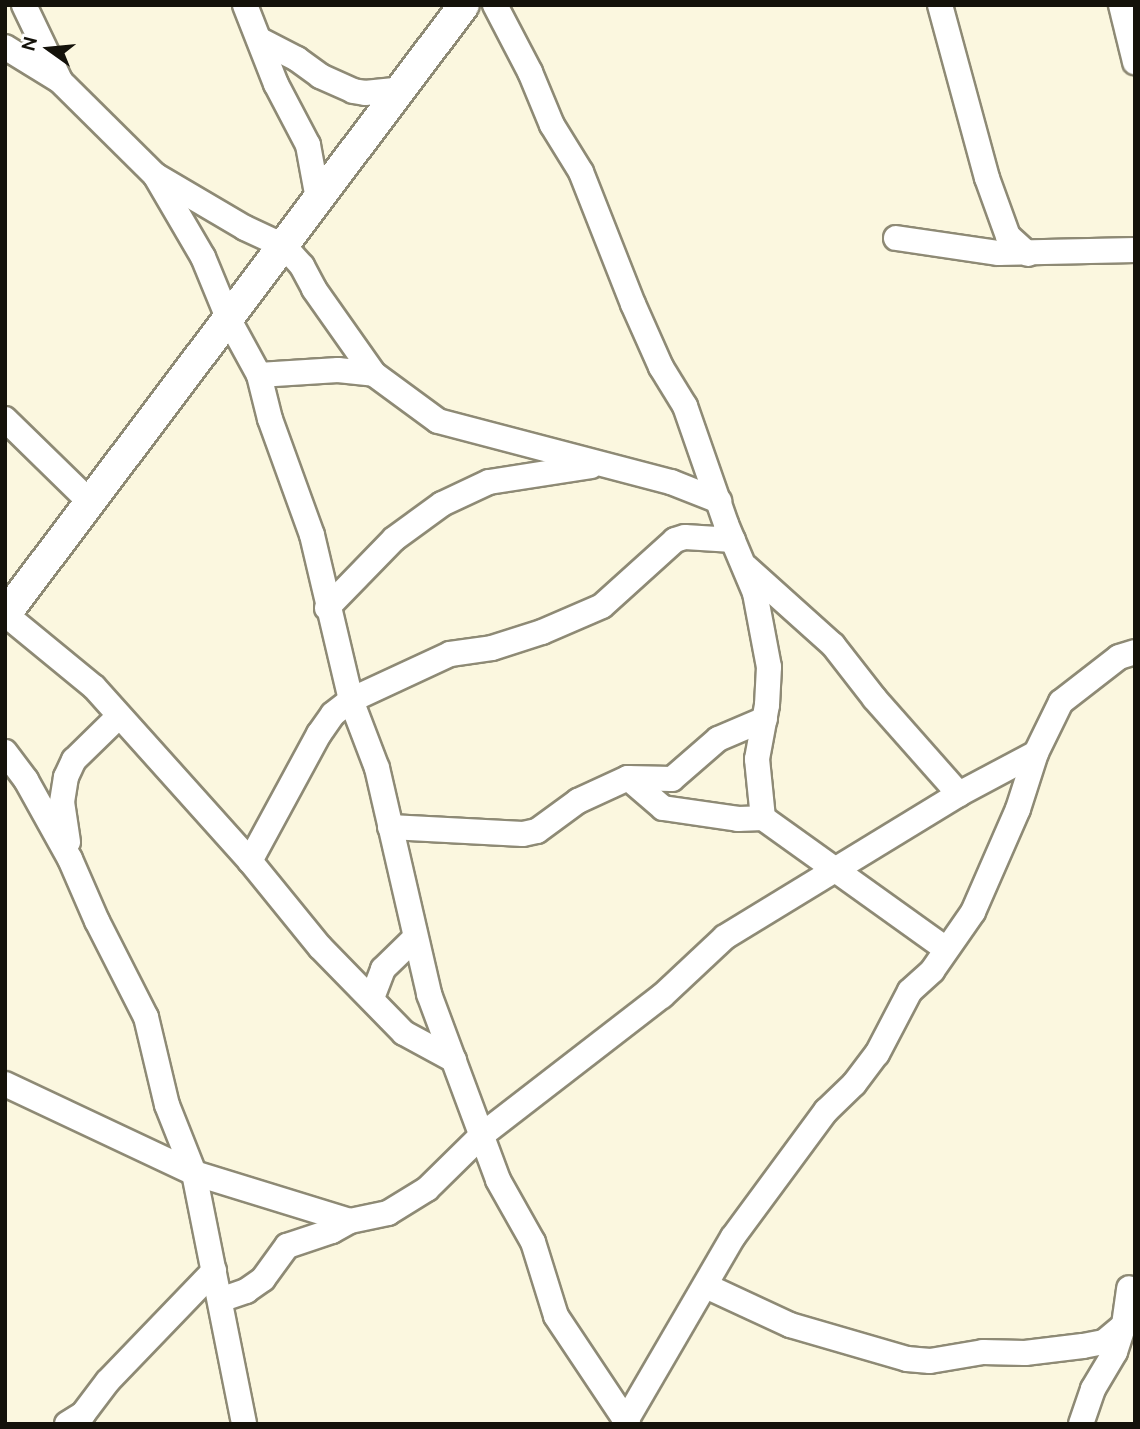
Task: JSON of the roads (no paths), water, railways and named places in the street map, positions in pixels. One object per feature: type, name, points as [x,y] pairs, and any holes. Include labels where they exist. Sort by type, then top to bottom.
[{"type":"main road","points":[[9,603],[91,503],[464,5]]},
{"type":"street","points":[[24,5],[60,81]]},
{"type":"street","points":[[245,5],[276,85],[308,145],[318,199]]},
{"type":"street","points":[[495,5],[530,72],[552,125],[581,172],[632,304],[661,367],[685,406],[755,593],[769,667],[765,719],[757,759],[763,818]]},
{"type":"street","points":[[940,5],[956,54],[969,116],[1003,245]]},
{"type":"street","points":[[1121,5],[1135,62]]},
{"type":"street","points":[[260,40],[297,59],[320,76],[353,91],[365,93],[402,89]]},
{"type":"street","points":[[5,47],[60,81],[155,175],[245,228],[284,246],[302,266],[314,289],[374,374],[438,421],[671,482],[719,501]]},
{"type":"street","points":[[155,175],[203,257],[229,320],[259,375],[270,419],[312,535],[327,608],[351,700],[377,768],[429,994],[498,1180],[533,1242],[556,1316],[626,1422],[733,1237],[825,1111],[854,1084],[877,1054],[910,991],[932,971],[973,912],[1018,809],[1037,753],[1061,702],[1119,657],[1135,652]]},
{"type":"street","points":[[896,238],[1003,245],[1028,254],[1135,250]]},
{"type":"street","points":[[259,375],[338,370],[374,374]]},
{"type":"street","points":[[5,419],[91,503]]},
{"type":"street","points":[[327,608],[394,540],[442,504],[489,482],[604,464]]},
{"type":"street","points":[[250,861],[319,734],[333,714],[351,700],[450,654],[492,648],[542,632],[602,606],[674,540],[685,537],[733,540]]},
{"type":"street","points":[[743,564],[833,645],[875,699],[959,794]]},
{"type":"street","points":[[9,603],[94,687],[118,717],[250,861],[320,947],[404,1033],[454,1060]]},
{"type":"street","points":[[70,859],[62,802],[66,776],[74,760],[118,717]]},
{"type":"street","points":[[390,827],[523,834],[537,831],[578,802],[628,778],[672,779],[718,739],[765,719]]},
{"type":"street","points":[[5,752],[26,780],[70,859],[97,921],[146,1017],[167,1105],[194,1173],[244,1424]]},
{"type":"street","points":[[220,1300],[247,1291],[263,1279],[287,1246],[332,1231],[350,1221],[388,1213],[427,1189],[482,1135],[663,996],[725,937],[959,794],[1037,753]]},
{"type":"street","points":[[628,778],[663,808],[738,819],[763,818],[946,949]]},
{"type":"street","points":[[372,998],[383,969],[415,939]]},
{"type":"street","points":[[350,976],[383,969]]},
{"type":"street","points":[[5,1084],[194,1173],[350,1221]]},
{"type":"street","points":[[67,1424],[83,1414],[108,1381],[214,1271]]},
{"type":"street","points":[[706,1286],[790,1325],[907,1359],[930,1361],[982,1352],[1025,1353],[1083,1346],[1104,1342],[1124,1325]]},
{"type":"street","points":[[1081,1424],[1093,1389],[1111,1361],[1124,1325],[1129,1288]]}]
